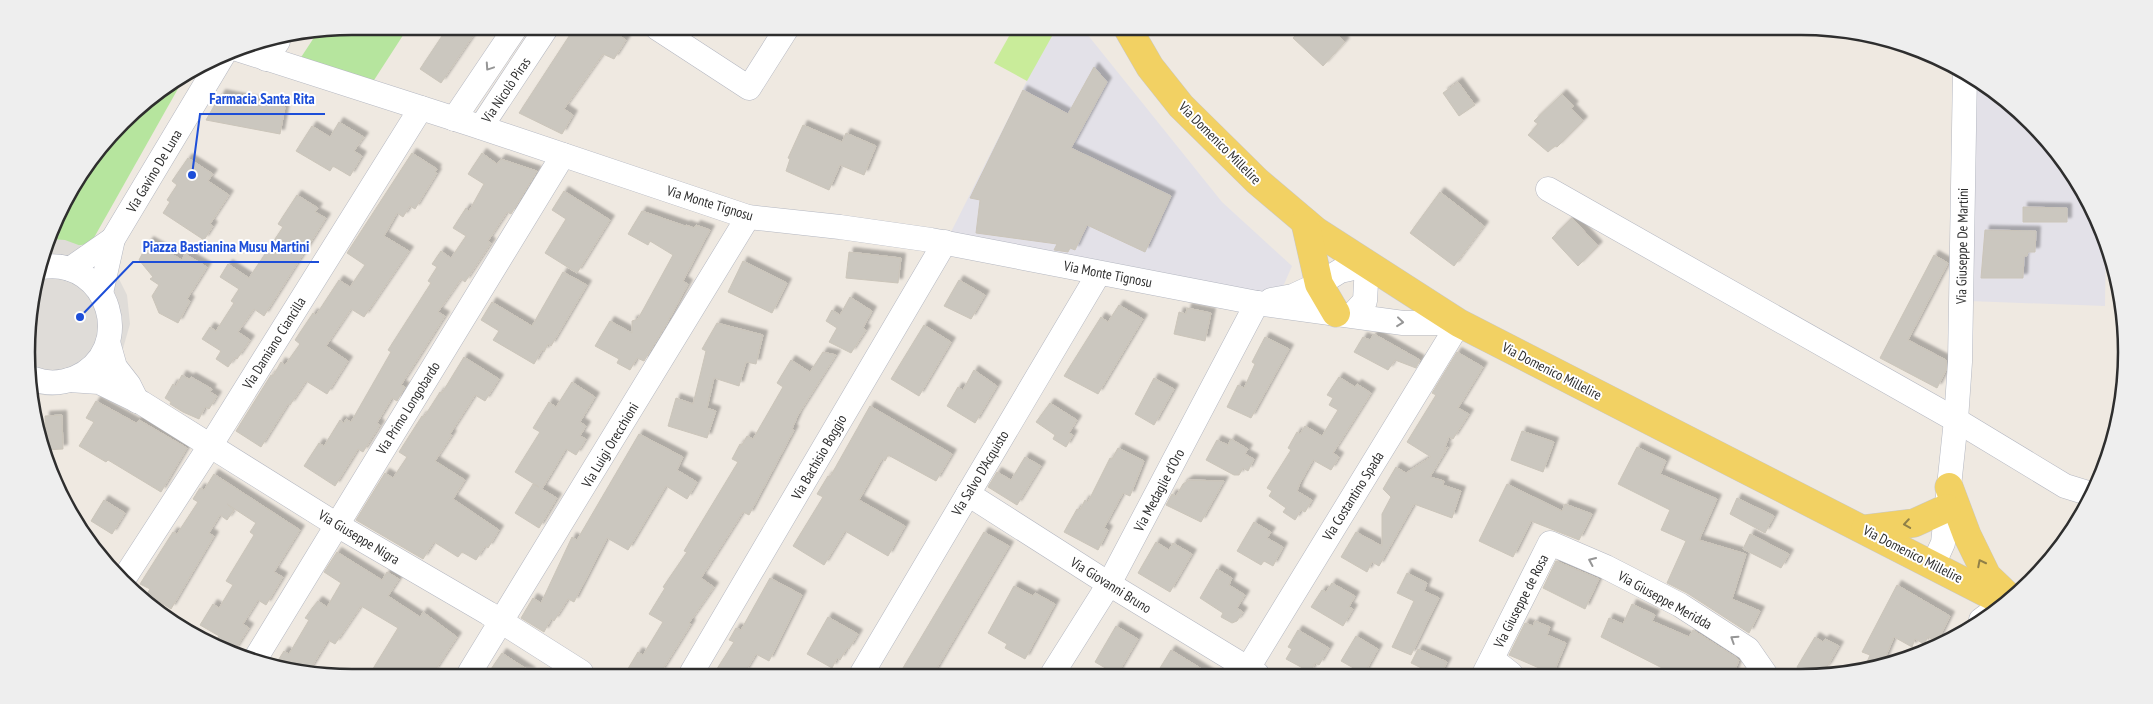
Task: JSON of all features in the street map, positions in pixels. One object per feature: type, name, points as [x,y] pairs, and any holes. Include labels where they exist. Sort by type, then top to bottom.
[{"type":"main road","points":[[1117,35],[1150,67]]},
{"type":"main road","points":[[1131,35],[1150,67]]},
{"type":"main road","name":"Via Domenico Millelire","points":[[1150,67],[1181,106],[1257,181],[1305,222],[1367,265],[1459,323],[2000,598]]},
{"type":"main road","points":[[1305,222],[1319,284],[1344,314]]},
{"type":"main road","points":[[1865,529],[1914,523],[1948,497],[1987,576],[2003,596]]},
{"type":"street","name":"Via Nicolò Piras","points":[[454,119],[511,35]]},
{"type":"street","name":"Via Nicolò Piras","points":[[481,128],[543,35]]},
{"type":"street","points":[[669,35],[752,84]]},
{"type":"street","points":[[686,35],[752,84]]},
{"type":"street","points":[[752,84],[783,35]]},
{"type":"street","name":"Via Monte Tignosu","points":[[257,50],[272,50],[422,108],[748,217],[840,227],[946,242],[1258,303],[1403,323],[1459,323]]},
{"type":"street","name":"Via Gavino De Luna","points":[[113,239],[231,59]]},
{"type":"street","name":"Via Giuseppe De Martini","points":[[1933,565],[1943,543],[1960,362],[1965,80]]},
{"type":"street","name":"Via Damiano Ciancilla","points":[[127,575],[210,446],[422,108]]},
{"type":"street","name":"Via Primo Longobardo","points":[[258,654],[563,155]]},
{"type":"street","points":[[1548,189],[1956,420],[2065,486],[2085,492]]},
{"type":"street","name":"Via Luigi Orecchioni","points":[[472,669],[748,217]]},
{"type":"street","points":[[70,269],[113,239]]},
{"type":"street","points":[[101,293],[113,239]]},
{"type":"street","name":"Via Bachisio Boggio","points":[[694,669],[946,242]]},
{"type":"street","name":"Via Monte Tignosu","points":[[1258,303],[1293,296],[1319,284],[1340,271],[1367,265]]},
{"type":"street","points":[[1344,314],[1366,301],[1367,265]]},
{"type":"street","points":[[47,267],[70,269],[88,278],[101,293],[108,308],[110,325],[108,342],[99,359],[82,374],[69,380]]},
{"type":"street","name":"Via Salvo D'Acquisto","points":[[864,669],[1099,273]]},
{"type":"street","name":"Via Medaglie d'Oro","points":[[1056,669],[1109,584],[1258,303]]},
{"type":"street","name":"Via Costantino Spada","points":[[1253,669],[1459,323]]},
{"type":"street","name":"Via Giuseppe Nigra","points":[[108,342],[115,367],[129,385],[137,401]]},
{"type":"street","name":"Via Giuseppe Nigra","points":[[37,380],[55,383],[69,380],[99,382],[137,401],[337,524],[502,622],[575,669]]},
{"type":"street","name":"Via Giovanni Bruno","points":[[968,494],[1109,584],[1249,669]]},
{"type":"street","name":"Via Giuseppe de Rosa","points":[[1488,667],[1550,543]]},
{"type":"street","name":"Via Giuseppe Meridda","points":[[1550,543],[1606,567],[1680,605],[1748,649],[1762,669]]},
{"type":"shaded area","points":[[1050,35],[1088,35],[1222,202],[1292,266],[1278,298],[951,232]]},
{"type":"shaded area","points":[[1970,83],[2025,128],[2065,176],[2094,231],[2106,265],[2105,306],[1969,301]]},
{"type":"shaded area","points":[[56,239],[65,240],[92,250],[114,269],[127,295],[130,324],[122,352],[80,391],[52,396],[38,394],[35,352],[41,290]]},
{"type":"green space","points":[[352,35],[403,35],[367,91],[294,68],[314,38]]},
{"type":"green space","points":[[1010,35],[1053,35],[1027,81],[994,63]]},
{"type":"green space","points":[[180,86],[91,243],[72,247],[54,245],[77,193],[88,176],[128,128]]},
{"type":"building","points":[[443,35],[474,35],[441,83],[420,69]]},
{"type":"building","points":[[570,35],[618,35],[626,40],[614,59],[603,54],[564,109],[573,115],[562,134],[519,113]]},
{"type":"building","points":[[1296,35],[1337,35],[1345,42],[1323,66],[1293,38]]},
{"type":"building","points":[[1094,67],[1107,82],[1071,148],[1171,196],[1145,252],[1087,225],[1075,250],[1070,248],[1068,252],[1054,250],[1057,244],[976,233],[980,200],[970,198],[1023,90],[1068,114]]},
{"type":"building","points":[[1458,82],[1475,105],[1459,116],[1443,93]]},
{"type":"building","points":[[221,94],[285,107],[280,134],[206,120]]},
{"type":"building","points":[[1562,94],[1574,106],[1571,108],[1583,121],[1557,147],[1555,146],[1548,152],[1528,135],[1538,124],[1534,121]]},
{"type":"building","points":[[339,122],[364,137],[354,151],[362,156],[350,176],[333,166],[330,171],[296,151],[312,126],[330,137]]},
{"type":"building","points":[[803,125],[842,142],[846,133],[876,146],[864,175],[840,165],[829,190],[786,171],[790,159],[788,158]]},
{"type":"building","points":[[412,153],[437,169],[435,172],[437,173],[415,209],[410,206],[403,217],[397,213],[384,236],[409,251],[364,317],[351,309],[326,346],[348,361],[327,394],[306,381],[290,405],[288,404],[261,447],[236,431],[271,375],[273,376],[281,362],[285,365],[300,344],[295,340],[313,313],[316,315],[339,280],[350,287],[365,265],[347,253]]},
{"type":"building","points":[[482,153],[497,164],[501,159],[537,171],[511,214],[507,212],[488,241],[491,243],[465,282],[461,279],[438,312],[445,316],[401,385],[405,387],[397,401],[392,398],[377,423],[380,425],[363,452],[358,449],[335,486],[304,466],[319,443],[324,446],[340,420],[344,423],[346,419],[351,422],[391,352],[388,350],[431,283],[428,281],[437,267],[432,264],[441,251],[451,258],[466,236],[453,228],[466,208],[469,211],[484,184],[468,174]]},
{"type":"building","points":[[188,158],[213,174],[208,181],[229,195],[210,224],[213,226],[204,240],[163,213],[170,202],[167,200],[177,185],[172,181]]},
{"type":"building","points":[[564,191],[610,220],[577,273],[545,253],[566,219],[552,210]]},
{"type":"building","points":[[1440,192],[1484,226],[1454,266],[1410,233]]},
{"type":"building","points":[[297,195],[318,208],[315,212],[326,218],[264,316],[254,309],[238,332],[250,340],[237,359],[235,357],[228,367],[216,359],[221,351],[202,339],[210,327],[216,331],[234,303],[231,301],[239,289],[220,277],[228,264],[249,278],[283,227],[278,224]]},
{"type":"building","points":[[2023,207],[2067,208],[2067,222],[2023,222]]},
{"type":"building","points":[[642,211],[685,226],[694,228],[696,225],[710,230],[683,281],[688,284],[666,325],[644,361],[637,358],[630,370],[617,363],[619,359],[595,346],[610,321],[632,333],[632,321],[638,319],[673,255],[650,241],[648,245],[628,234]]},
{"type":"building","points":[[1572,218],[1598,246],[1578,266],[1552,238]]},
{"type":"building","points":[[1985,230],[2036,231],[2035,252],[2028,252],[2027,256],[2024,256],[2023,278],[1981,278]]},
{"type":"building","points":[[149,241],[182,260],[185,254],[207,267],[187,299],[190,301],[178,323],[159,313],[152,296],[159,285],[150,279],[153,277],[139,260]]},
{"type":"building","points":[[849,252],[901,258],[898,283],[846,278]]},
{"type":"building","points":[[1934,255],[1948,263],[1908,340],[1946,360],[1946,370],[1937,388],[1880,358]]},
{"type":"building","points":[[743,261],[787,283],[772,313],[728,292]]},
{"type":"building","points":[[563,272],[587,285],[551,346],[548,344],[544,352],[542,350],[534,364],[493,340],[499,331],[481,320],[492,302],[532,326]]},
{"type":"building","points":[[959,280],[985,295],[971,319],[944,306]]},
{"type":"building","points":[[850,297],[872,311],[863,328],[866,330],[851,353],[829,342],[837,328],[826,321],[832,310],[840,315]]},
{"type":"building","points":[[1119,305],[1143,319],[1098,394],[1064,376],[1101,317],[1108,322]]},
{"type":"building","points":[[1187,308],[1211,313],[1205,341],[1174,334],[1179,312],[1186,314]]},
{"type":"building","points":[[717,323],[763,335],[756,364],[746,362],[739,386],[714,378],[707,408],[716,411],[707,438],[668,426],[676,398],[693,404],[706,351],[702,349]]},
{"type":"building","points":[[924,325],[951,342],[919,396],[891,379]]},
{"type":"building","points":[[1374,334],[1420,360],[1416,368],[1395,360],[1388,370],[1354,352],[1363,337],[1370,340]]},
{"type":"building","points":[[1265,337],[1289,349],[1251,418],[1227,407],[1238,385],[1244,388],[1255,364],[1252,362]]},
{"type":"building","points":[[823,352],[836,355],[798,415],[792,429],[794,430],[749,515],[743,512],[701,578],[714,587],[689,623],[691,624],[663,669],[628,669],[638,652],[643,655],[663,622],[649,614],[665,588],[663,587],[687,552],[684,551],[738,462],[732,459],[740,444],[742,445],[747,436],[753,439],[783,387],[777,383],[791,360],[810,372]]},
{"type":"building","points":[[1457,352],[1483,367],[1458,408],[1469,414],[1453,439],[1449,437],[1444,450],[1448,447],[1430,477],[1444,481],[1443,485],[1461,491],[1452,518],[1414,504],[1379,566],[1372,562],[1367,572],[1341,557],[1356,532],[1382,546],[1382,514],[1391,497],[1383,489],[1396,467],[1406,473],[1431,457],[1407,442],[1436,395],[1432,393]]},
{"type":"building","points":[[464,357],[499,379],[485,401],[475,395],[435,461],[465,480],[453,499],[499,530],[488,548],[485,546],[476,560],[462,552],[458,557],[434,542],[423,559],[356,520],[385,473],[393,478],[407,457],[399,452],[422,416],[424,417],[440,392],[442,393]]},
{"type":"building","points":[[974,370],[997,386],[975,423],[947,406],[958,387],[963,390]]},
{"type":"building","points":[[182,375],[189,379],[191,377],[212,389],[210,392],[217,396],[209,409],[205,407],[199,419],[170,404],[171,402],[165,398],[173,384],[176,386]]},
{"type":"building","points":[[1339,377],[1355,387],[1357,384],[1371,393],[1333,453],[1339,457],[1331,470],[1313,460],[1297,491],[1312,500],[1305,512],[1301,510],[1295,520],[1283,512],[1286,508],[1269,496],[1272,491],[1267,488],[1291,450],[1288,448],[1297,432],[1300,434],[1305,426],[1322,436],[1338,410],[1329,405],[1333,398],[1327,395]]},
{"type":"building","points":[[1154,378],[1174,389],[1154,425],[1135,414]]},
{"type":"building","points":[[572,382],[595,397],[580,422],[586,426],[580,436],[586,439],[576,455],[566,449],[542,489],[557,498],[539,528],[515,513],[533,484],[539,487],[515,472],[540,432],[533,428],[549,402],[556,407]]},
{"type":"building","points":[[96,401],[136,423],[139,420],[187,448],[161,492],[108,460],[106,462],[79,446],[94,422],[86,418]]},
{"type":"building","points":[[1050,403],[1077,420],[1069,433],[1073,435],[1066,447],[1053,439],[1055,435],[1036,422]]},
{"type":"building","points":[[870,406],[952,454],[936,481],[888,455],[885,461],[882,459],[859,500],[905,526],[888,556],[845,531],[824,565],[793,546],[823,497],[817,494],[828,476],[830,477]]},
{"type":"building","points":[[62,415],[63,449],[51,450],[45,432],[45,416]]},
{"type":"building","points":[[1522,431],[1554,442],[1543,472],[1511,460]]},
{"type":"building","points":[[639,434],[683,457],[677,470],[697,482],[687,499],[666,486],[628,550],[607,538],[574,602],[568,599],[554,621],[551,619],[544,632],[521,618],[533,598],[541,603],[572,537],[577,540]]},
{"type":"building","points":[[1231,439],[1248,449],[1245,454],[1254,459],[1248,471],[1243,468],[1239,475],[1234,475],[1206,460],[1217,440],[1228,445]]},
{"type":"building","points":[[1637,447],[1666,461],[1660,474],[1717,499],[1699,540],[1746,554],[1732,599],[1760,611],[1749,633],[1687,593],[1667,583],[1686,541],[1661,530],[1670,510],[1618,484]]},
{"type":"building","points":[[1118,448],[1144,461],[1130,496],[1123,493],[1104,528],[1108,530],[1098,550],[1064,532],[1077,509],[1080,510],[1085,500],[1088,502],[1110,458],[1112,459]]},
{"type":"building","points":[[1025,457],[1041,466],[1017,505],[988,487],[997,472],[1011,480]]},
{"type":"building","points":[[214,474],[300,530],[274,572],[283,577],[266,605],[258,600],[243,624],[249,628],[237,647],[217,638],[219,636],[200,625],[213,604],[219,608],[233,585],[226,581],[254,535],[250,532],[256,523],[227,504],[234,510],[227,520],[220,515],[209,533],[214,536],[171,609],[151,596],[147,593],[150,589],[140,584],[173,532],[177,534],[198,502],[193,499],[200,488],[204,490]]},
{"type":"building","points":[[1189,480],[1224,481],[1201,522],[1166,505],[1172,494],[1176,496],[1183,484]]},
{"type":"building","points":[[1507,484],[1562,511],[1565,504],[1592,514],[1579,540],[1531,521],[1513,557],[1479,541]]},
{"type":"building","points":[[1737,498],[1774,516],[1765,533],[1730,514]]},
{"type":"building","points":[[104,500],[125,513],[112,534],[91,521]]},
{"type":"building","points":[[1254,522],[1271,532],[1267,538],[1283,547],[1273,566],[1264,561],[1261,565],[1237,551]]},
{"type":"building","points":[[984,532],[1009,546],[936,669],[902,669]]},
{"type":"building","points":[[1750,534],[1789,554],[1781,568],[1743,549]]},
{"type":"building","points":[[1156,542],[1169,550],[1173,543],[1192,554],[1170,592],[1138,573]]},
{"type":"building","points":[[337,552],[382,580],[387,572],[399,579],[388,596],[420,617],[423,612],[457,637],[436,669],[373,669],[398,628],[361,606],[335,644],[328,640],[312,666],[278,660],[284,651],[289,654],[309,620],[305,618],[313,607],[318,601],[327,607],[341,583],[324,572]]},
{"type":"building","points":[[1556,561],[1599,579],[1585,609],[1543,588]]},
{"type":"building","points":[[1217,569],[1232,578],[1229,585],[1245,595],[1237,608],[1243,612],[1237,621],[1232,623],[1221,617],[1223,613],[1200,598]]},
{"type":"building","points":[[1407,573],[1427,583],[1424,591],[1439,598],[1411,655],[1392,647],[1414,601],[1397,593]]},
{"type":"building","points":[[770,578],[802,595],[769,661],[756,654],[747,669],[717,669],[734,642],[729,640],[736,628],[741,630]]},
{"type":"building","points":[[1332,583],[1355,596],[1349,607],[1353,609],[1343,626],[1311,607],[1322,590],[1326,592]]},
{"type":"building","points":[[1897,585],[1950,616],[1940,637],[1933,640],[1928,637],[1924,644],[1915,639],[1912,647],[1894,637],[1885,657],[1867,662],[1870,655],[1862,652]]},
{"type":"building","points":[[1014,586],[1033,596],[1035,593],[1055,604],[1025,659],[1005,648],[1007,644],[988,633]]},
{"type":"building","points":[[1632,604],[1655,615],[1652,621],[1689,637],[1693,630],[1739,660],[1735,669],[1664,669],[1601,637],[1609,618],[1623,624]]},
{"type":"building","points":[[828,617],[858,634],[840,660],[837,658],[832,668],[807,654]]},
{"type":"building","points":[[1535,621],[1550,627],[1547,635],[1566,643],[1555,669],[1541,669],[1509,655],[1525,623],[1533,626]]},
{"type":"building","points":[[1116,626],[1138,639],[1120,669],[1107,669],[1095,662]]},
{"type":"building","points":[[1298,630],[1329,648],[1319,665],[1315,663],[1312,669],[1304,669],[1286,659],[1292,649],[1288,647]]},
{"type":"building","points":[[1356,636],[1378,649],[1367,669],[1355,669],[1341,661]]},
{"type":"building","points":[[1815,637],[1823,642],[1825,639],[1839,646],[1826,668],[1798,669],[1797,667]]},
{"type":"building","points":[[1418,649],[1447,662],[1444,669],[1424,669],[1411,663]]},
{"type":"building","points":[[1171,650],[1202,669],[1159,669]]},
{"type":"building","points":[[502,653],[526,669],[491,669]]},
{"type":"place","name":"Farmacia Santa Rita","points":[[192,175]]},
{"type":"place","name":"Piazza Bastianina Musu Martini","points":[[80,317]]}]
